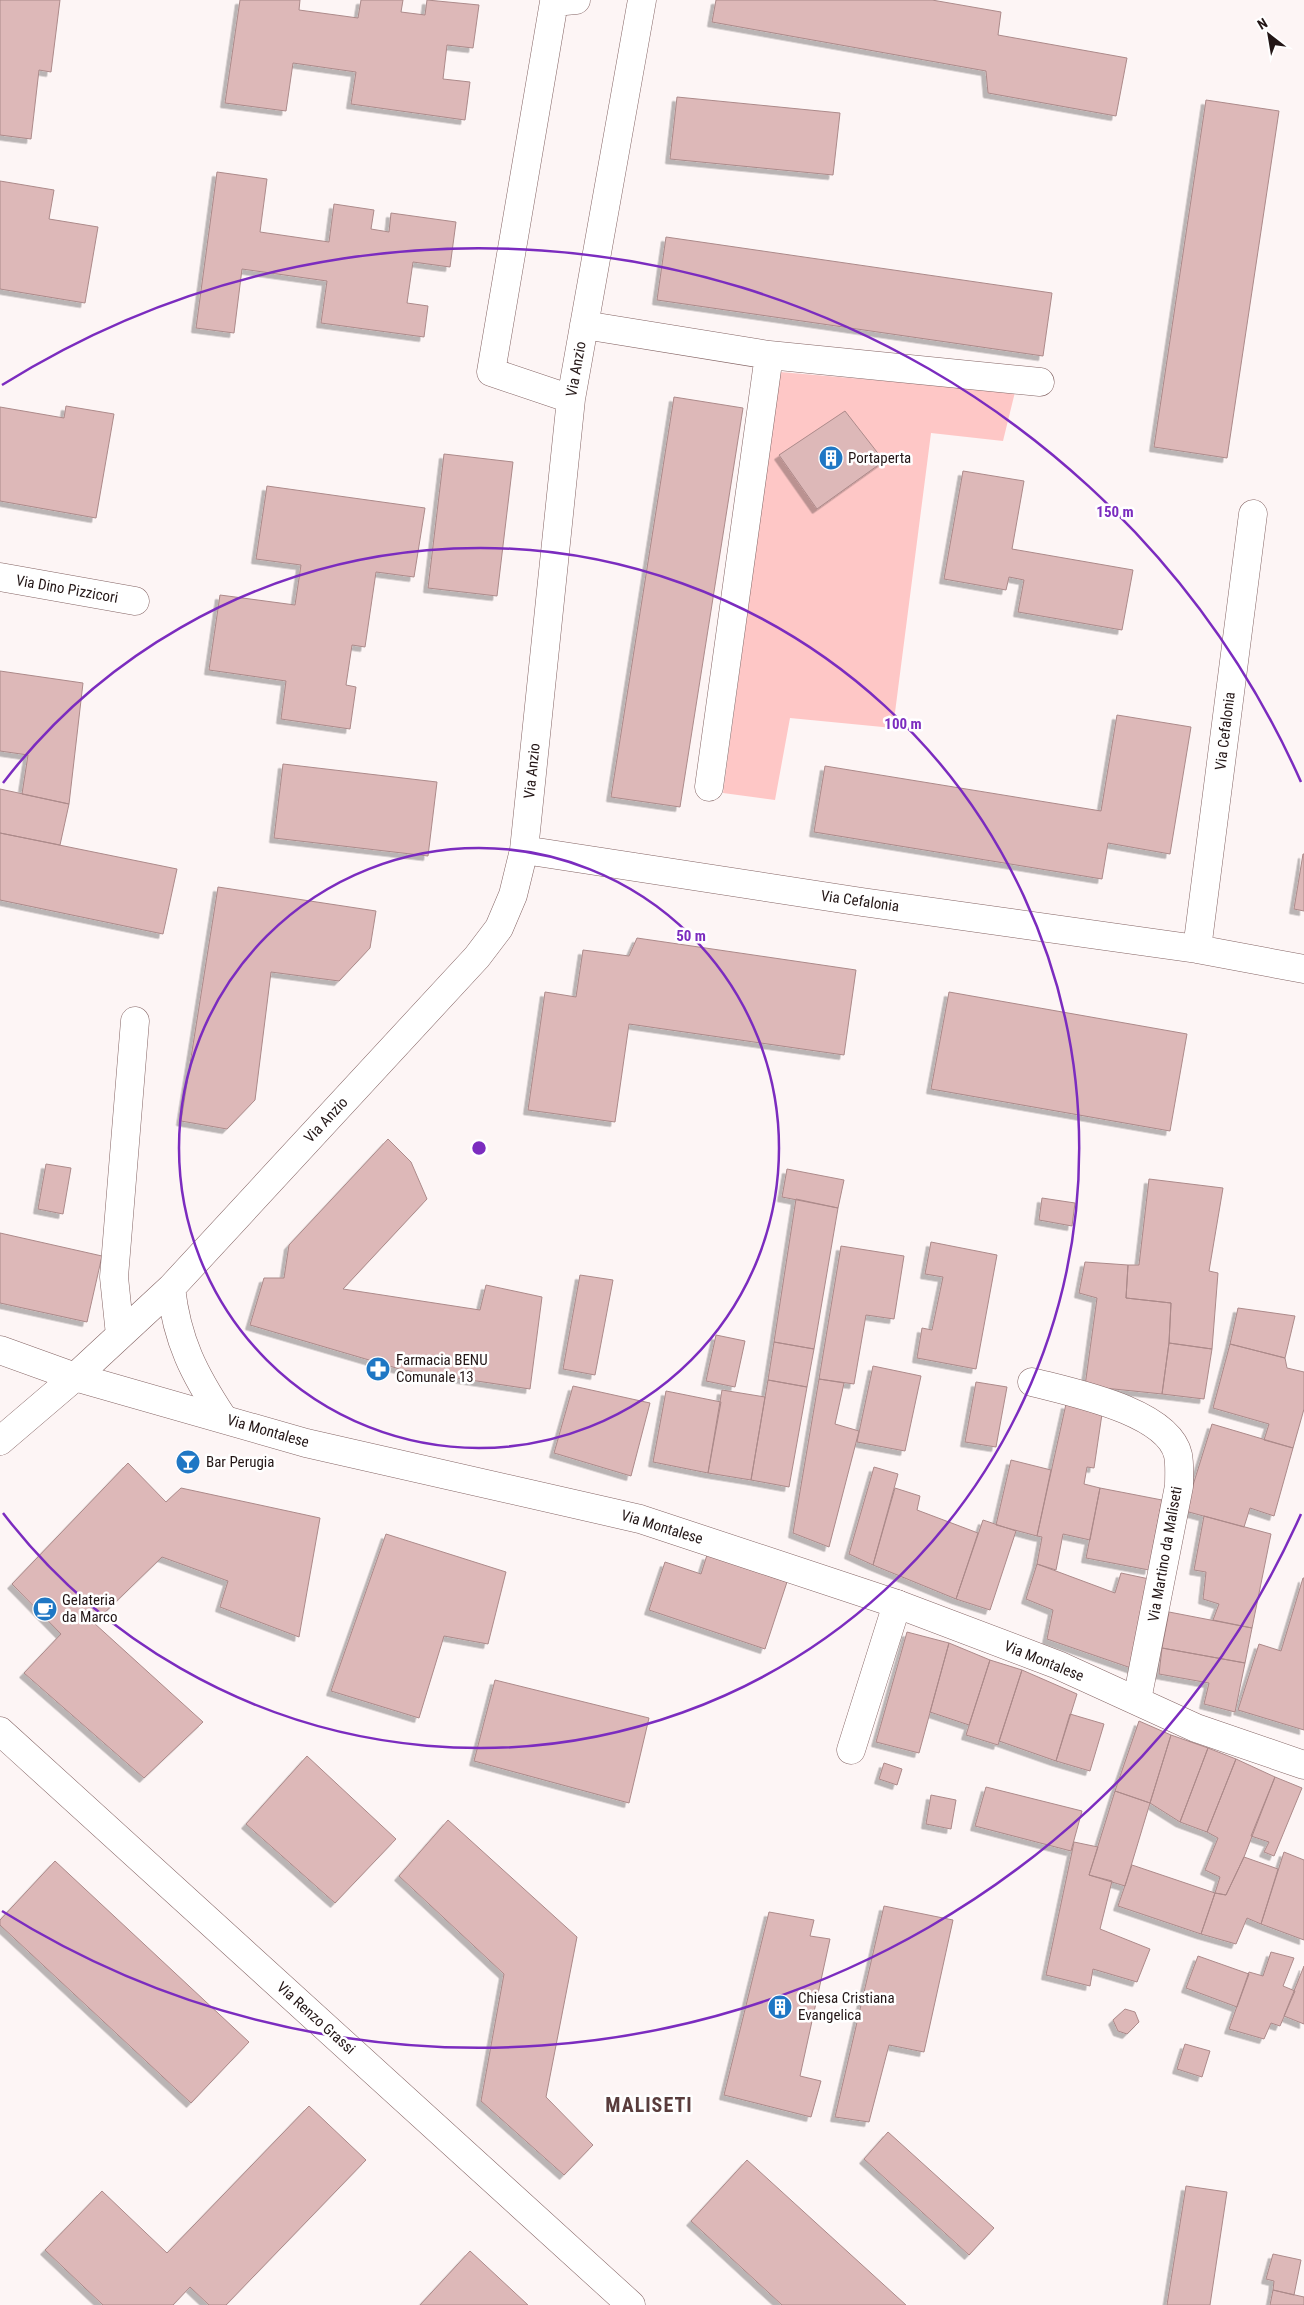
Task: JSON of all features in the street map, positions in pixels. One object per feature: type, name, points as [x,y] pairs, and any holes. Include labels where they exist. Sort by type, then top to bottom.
[{"type":"street","points":[[571,398],[491,372],[554,2],[576,0]]},
{"type":"street","name":"Via Anzio","points":[[0,1440],[75,1377],[171,1288],[477,957],[499,928],[513,895],[524,850],[571,398],[642,0]]},
{"type":"street","points":[[584,325],[769,355],[1040,382]]},
{"type":"street","points":[[710,788],[769,355]]},
{"type":"street","name":"Via Cefalonia","points":[[1197,949],[1253,514]]},
{"type":"street","name":"Via Dino Pizzicori","points":[[0,577],[135,601]]},
{"type":"street","name":"Via Cefalonia","points":[[524,850],[862,902],[1197,949],[1304,969]]},
{"type":"street","points":[[120,1336],[114,1277],[135,1021]]},
{"type":"street","points":[[171,1288],[177,1324],[190,1362],[198,1380],[223,1418]]},
{"type":"street","name":"Via Montalese","points":[[0,1350],[75,1377],[306,1443],[640,1518],[897,1604],[1058,1665],[1196,1728],[1304,1765]]},
{"type":"street","name":"Via Martino da Maliseti","points":[[1032,1382],[1105,1401],[1148,1420],[1165,1434],[1178,1454],[1179,1486],[1137,1700]]},
{"type":"street","points":[[850,1750],[897,1604]]},
{"type":"street","name":"Via Renzo Grassi","points":[[0,1731],[631,2305]]},
{"type":"shaded area","points":[[780,372],[1015,392],[1003,441],[931,433],[893,728],[790,718],[775,800],[723,793]]},
{"type":"building","points":[[0,0],[60,0],[51,72],[39,70],[31,139],[0,135]]},
{"type":"building","points":[[240,0],[300,0],[299,10],[358,18],[361,0],[403,0],[401,12],[425,15],[427,0],[479,5],[473,48],[447,45],[443,79],[470,82],[465,120],[351,104],[356,72],[293,63],[286,111],[225,103]]},
{"type":"building","points":[[716,0],[932,0],[1001,12],[998,35],[1127,58],[1116,116],[988,93],[986,71],[712,22]]},
{"type":"building","points":[[677,97],[840,113],[833,175],[670,159]]},
{"type":"building","points":[[1206,100],[1279,111],[1227,458],[1154,447]]},
{"type":"building","points":[[217,172],[267,179],[260,232],[329,242],[334,204],[374,210],[371,229],[389,232],[391,213],[456,222],[450,267],[413,262],[407,303],[428,306],[424,337],[321,323],[327,281],[242,269],[234,333],[196,328]]},
{"type":"building","points":[[0,181],[54,190],[49,219],[98,227],[85,303],[0,289]]},
{"type":"building","points":[[666,237],[1052,293],[1043,356],[657,300]]},
{"type":"building","points":[[674,397],[743,408],[680,807],[611,797]]},
{"type":"building","points":[[66,406],[114,414],[96,518],[0,501],[0,407],[64,418]]},
{"type":"building","name":"Portaperta","points":[[845,411],[884,461],[817,509],[779,455]]},
{"type":"building","points":[[444,454],[513,462],[497,596],[428,588]]},
{"type":"building","points":[[963,471],[1024,481],[1012,549],[1133,570],[1122,630],[1018,612],[1024,580],[1009,577],[1006,590],[944,579]]},
{"type":"building","points":[[267,486],[425,508],[414,577],[376,572],[365,647],[352,645],[346,685],[356,687],[350,729],[281,719],[286,681],[209,670],[220,595],[295,605],[301,565],[256,559]]},
{"type":"building","points":[[0,671],[83,683],[69,804],[22,794],[28,755],[0,751]]},
{"type":"building","points":[[1117,715],[1191,727],[1170,854],[1108,843],[1102,879],[814,832],[825,766],[1101,811]]},
{"type":"building","points":[[283,764],[437,782],[428,856],[274,838]]},
{"type":"building","points":[[0,789],[69,804],[60,845],[0,833]]},
{"type":"building","points":[[0,833],[177,869],[163,934],[0,900]]},
{"type":"building","points":[[1304,854],[1304,911],[1294,909]]},
{"type":"building","points":[[218,887],[376,911],[370,948],[339,981],[271,972],[255,1100],[227,1129],[181,1121]]},
{"type":"building","points":[[637,938],[856,970],[844,1055],[629,1024],[615,1122],[528,1110],[545,992],[576,997],[583,950],[629,956]]},
{"type":"building","points":[[949,992],[1187,1034],[1170,1131],[931,1089]]},
{"type":"building","points":[[388,1139],[411,1162],[427,1199],[343,1289],[480,1310],[486,1285],[542,1297],[530,1389],[403,1370],[250,1325],[264,1278],[284,1278],[289,1245]]},
{"type":"building","points":[[46,1164],[71,1168],[63,1214],[38,1209]]},
{"type":"building","points":[[787,1169],[844,1180],[838,1208],[782,1197]]},
{"type":"building","points":[[1149,1179],[1223,1188],[1209,1271],[1218,1273],[1212,1349],[1169,1343],[1171,1303],[1126,1298],[1128,1265],[1139,1265]]},
{"type":"building","points":[[1042,1198],[1075,1203],[1072,1226],[1039,1220]]},
{"type":"building","points":[[796,1199],[838,1208],[814,1349],[774,1342]]},
{"type":"building","points":[[0,1233],[102,1256],[87,1322],[0,1303]]},
{"type":"building","points":[[931,1242],[997,1255],[976,1369],[917,1358],[922,1328],[932,1330],[943,1277],[925,1274]]},
{"type":"building","points":[[841,1246],[904,1256],[894,1319],[866,1315],[854,1384],[819,1379]]},
{"type":"building","points":[[1085,1262],[1128,1265],[1126,1298],[1171,1303],[1169,1343],[1162,1394],[1085,1386],[1097,1298],[1079,1293]]},
{"type":"building","points":[[580,1275],[613,1280],[595,1375],[563,1369]]},
{"type":"building","points":[[1238,1308],[1295,1316],[1285,1358],[1230,1344]]},
{"type":"building","points":[[716,1335],[745,1341],[735,1387],[706,1381]]},
{"type":"building","points":[[774,1342],[814,1349],[807,1387],[768,1380]]},
{"type":"building","points":[[1169,1343],[1212,1349],[1204,1399],[1162,1394]]},
{"type":"building","points":[[1230,1344],[1285,1358],[1287,1368],[1304,1372],[1304,1409],[1293,1448],[1264,1440],[1269,1424],[1213,1408]]},
{"type":"building","points":[[873,1366],[921,1376],[905,1451],[857,1442]]},
{"type":"building","points":[[819,1379],[844,1383],[835,1424],[859,1431],[829,1547],[793,1533]]},
{"type":"building","points":[[768,1380],[807,1387],[789,1487],[751,1480]]},
{"type":"building","points":[[976,1382],[1007,1387],[996,1447],[965,1442]]},
{"type":"building","points":[[573,1386],[650,1403],[631,1476],[554,1453]]},
{"type":"building","points":[[722,1390],[765,1397],[751,1480],[708,1473]]},
{"type":"building","points":[[666,1391],[721,1402],[708,1473],[653,1462]]},
{"type":"building","points":[[1066,1404],[1102,1414],[1094,1468],[1087,1467],[1084,1484],[1100,1488],[1090,1540],[1063,1534],[1056,1570],[1037,1564],[1042,1537],[1037,1536]]},
{"type":"building","points":[[1212,1424],[1293,1448],[1274,1516],[1250,1508],[1244,1527],[1185,1511]]},
{"type":"building","points":[[1011,1460],[1051,1470],[1037,1536],[996,1525]]},
{"type":"building","points":[[128,1463],[166,1502],[181,1488],[320,1518],[299,1637],[220,1607],[228,1581],[162,1557],[94,1623],[203,1722],[144,1778],[24,1673],[61,1634],[12,1584]]},
{"type":"building","points":[[874,1467],[898,1474],[873,1565],[849,1554]]},
{"type":"building","points":[[895,1488],[920,1496],[917,1510],[978,1533],[956,1599],[873,1565]]},
{"type":"building","points":[[1100,1488],[1162,1500],[1149,1570],[1086,1558]]},
{"type":"building","points":[[1204,1516],[1271,1534],[1252,1628],[1213,1620],[1219,1604],[1203,1599],[1206,1572],[1194,1570]]},
{"type":"building","points":[[983,1520],[1016,1531],[990,1610],[956,1599]]},
{"type":"building","points":[[386,1534],[506,1572],[488,1644],[444,1636],[419,1718],[331,1691]]},
{"type":"building","points":[[707,1555],[787,1582],[765,1649],[649,1610],[665,1562],[701,1574]]},
{"type":"building","points":[[1037,1564],[1115,1593],[1121,1573],[1154,1580],[1134,1669],[1047,1639],[1053,1610],[1026,1599]]},
{"type":"building","points":[[1303,1578],[1304,1730],[1238,1710],[1259,1644],[1281,1651]]},
{"type":"building","points":[[1169,1612],[1252,1628],[1245,1663],[1162,1648]]},
{"type":"building","points":[[907,1632],[949,1643],[919,1753],[876,1742]]},
{"type":"building","points":[[949,1643],[990,1660],[969,1725],[930,1712]]},
{"type":"building","points":[[1162,1648],[1245,1663],[1235,1712],[1204,1704],[1209,1683],[1159,1674]]},
{"type":"building","points":[[990,1660],[1022,1670],[998,1745],[966,1735]]},
{"type":"building","points":[[1022,1670],[1077,1694],[1056,1761],[999,1741]]},
{"type":"building","points":[[495,1680],[649,1718],[629,1803],[474,1761]]},
{"type":"building","points":[[1070,1714],[1104,1724],[1090,1771],[1056,1761]]},
{"type":"building","points":[[1139,1721],[1171,1735],[1150,1803],[1115,1791]]},
{"type":"building","points":[[1171,1735],[1208,1748],[1180,1822],[1150,1803]]},
{"type":"building","points":[[1208,1748],[1236,1759],[1207,1832],[1180,1822]]},
{"type":"building","points":[[307,1756],[396,1839],[335,1903],[246,1824]]},
{"type":"building","points":[[1236,1759],[1275,1777],[1244,1857],[1226,1895],[1215,1893],[1220,1877],[1205,1870],[1218,1838],[1207,1832]]},
{"type":"building","points":[[884,1763],[902,1769],[897,1785],[879,1779]]},
{"type":"building","points":[[1275,1777],[1302,1788],[1274,1856],[1264,1852],[1269,1842],[1251,1836]]},
{"type":"building","points":[[986,1787],[1082,1811],[1071,1851],[975,1826]]},
{"type":"building","points":[[1115,1791],[1150,1803],[1125,1886],[1089,1875]]},
{"type":"building","points":[[931,1795],[956,1800],[951,1829],[926,1824]]},
{"type":"building","points":[[448,1820],[577,1937],[546,2097],[593,2145],[564,2175],[481,2101],[504,1974],[399,1876]]},
{"type":"building","points":[[1074,1842],[1098,1847],[1089,1875],[1112,1881],[1100,1929],[1150,1949],[1137,1982],[1093,1969],[1090,1986],[1046,1975]]},
{"type":"building","points":[[1284,1852],[1304,1860],[1304,1940],[1261,1924]]},
{"type":"building","points":[[1244,1857],[1278,1869],[1261,1924],[1247,1918],[1236,1944],[1201,1934],[1215,1893],[1226,1895]]},
{"type":"building","points":[[55,1861],[249,2042],[191,2103],[0,1925],[0,1920]]},
{"type":"building","points":[[1132,1865],[1215,1893],[1201,1934],[1118,1906]]},
{"type":"building","points":[[884,1906],[953,1920],[924,2052],[889,2045],[869,2122],[835,2117]]},
{"type":"building","name":"Chiesa Cristiana Evangelica","points":[[769,1912],[814,1920],[810,1936],[830,1939],[800,2076],[821,2081],[811,2117],[724,2095]]},
{"type":"building","points":[[1271,1952],[1294,1958],[1283,1986],[1295,1991],[1280,2026],[1271,2023],[1264,2039],[1229,2029],[1249,1972],[1263,1976]]},
{"type":"building","points":[[1198,1956],[1249,1974],[1237,2007],[1186,1988]]},
{"type":"building","points":[[1304,1966],[1304,2024],[1284,2016]]},
{"type":"building","points":[[1125,2009],[1135,2012],[1139,2022],[1127,2034],[1118,2031],[1113,2020]]},
{"type":"building","points":[[1185,2044],[1210,2051],[1202,2077],[1177,2069]]},
{"type":"building","points":[[309,2106],[366,2160],[226,2305],[209,2305],[190,2287],[173,2305],[103,2305],[45,2250],[102,2191],[167,2253]]},
{"type":"building","points":[[888,2132],[994,2228],[969,2255],[864,2159]]},
{"type":"building","points":[[747,2160],[906,2305],[782,2305],[691,2221]]},
{"type":"building","points":[[1186,2186],[1227,2192],[1210,2305],[1167,2305]]},
{"type":"building","points":[[470,2251],[528,2305],[420,2305]]},
{"type":"building","points":[[1273,2254],[1301,2260],[1294,2295],[1273,2290],[1274,2281],[1266,2279]]},
{"type":"building","points":[[1273,2290],[1304,2297],[1304,2305],[1270,2305]]},
{"type":"place","name":"Portaperta","points":[[831,458]]},
{"type":"place","name":"Farmacia BENU Comunale 13","points":[[378,1369]]},
{"type":"place","name":"Bar Perugia","points":[[188,1462]]},
{"type":"place","name":"Gelateria da Marco","points":[[45,1609]]},
{"type":"place","name":"Chiesa Cristiana Evangelica","points":[[780,2007]]},
{"type":"district","name":"MALISETI","points":[[649,2105]]}]
